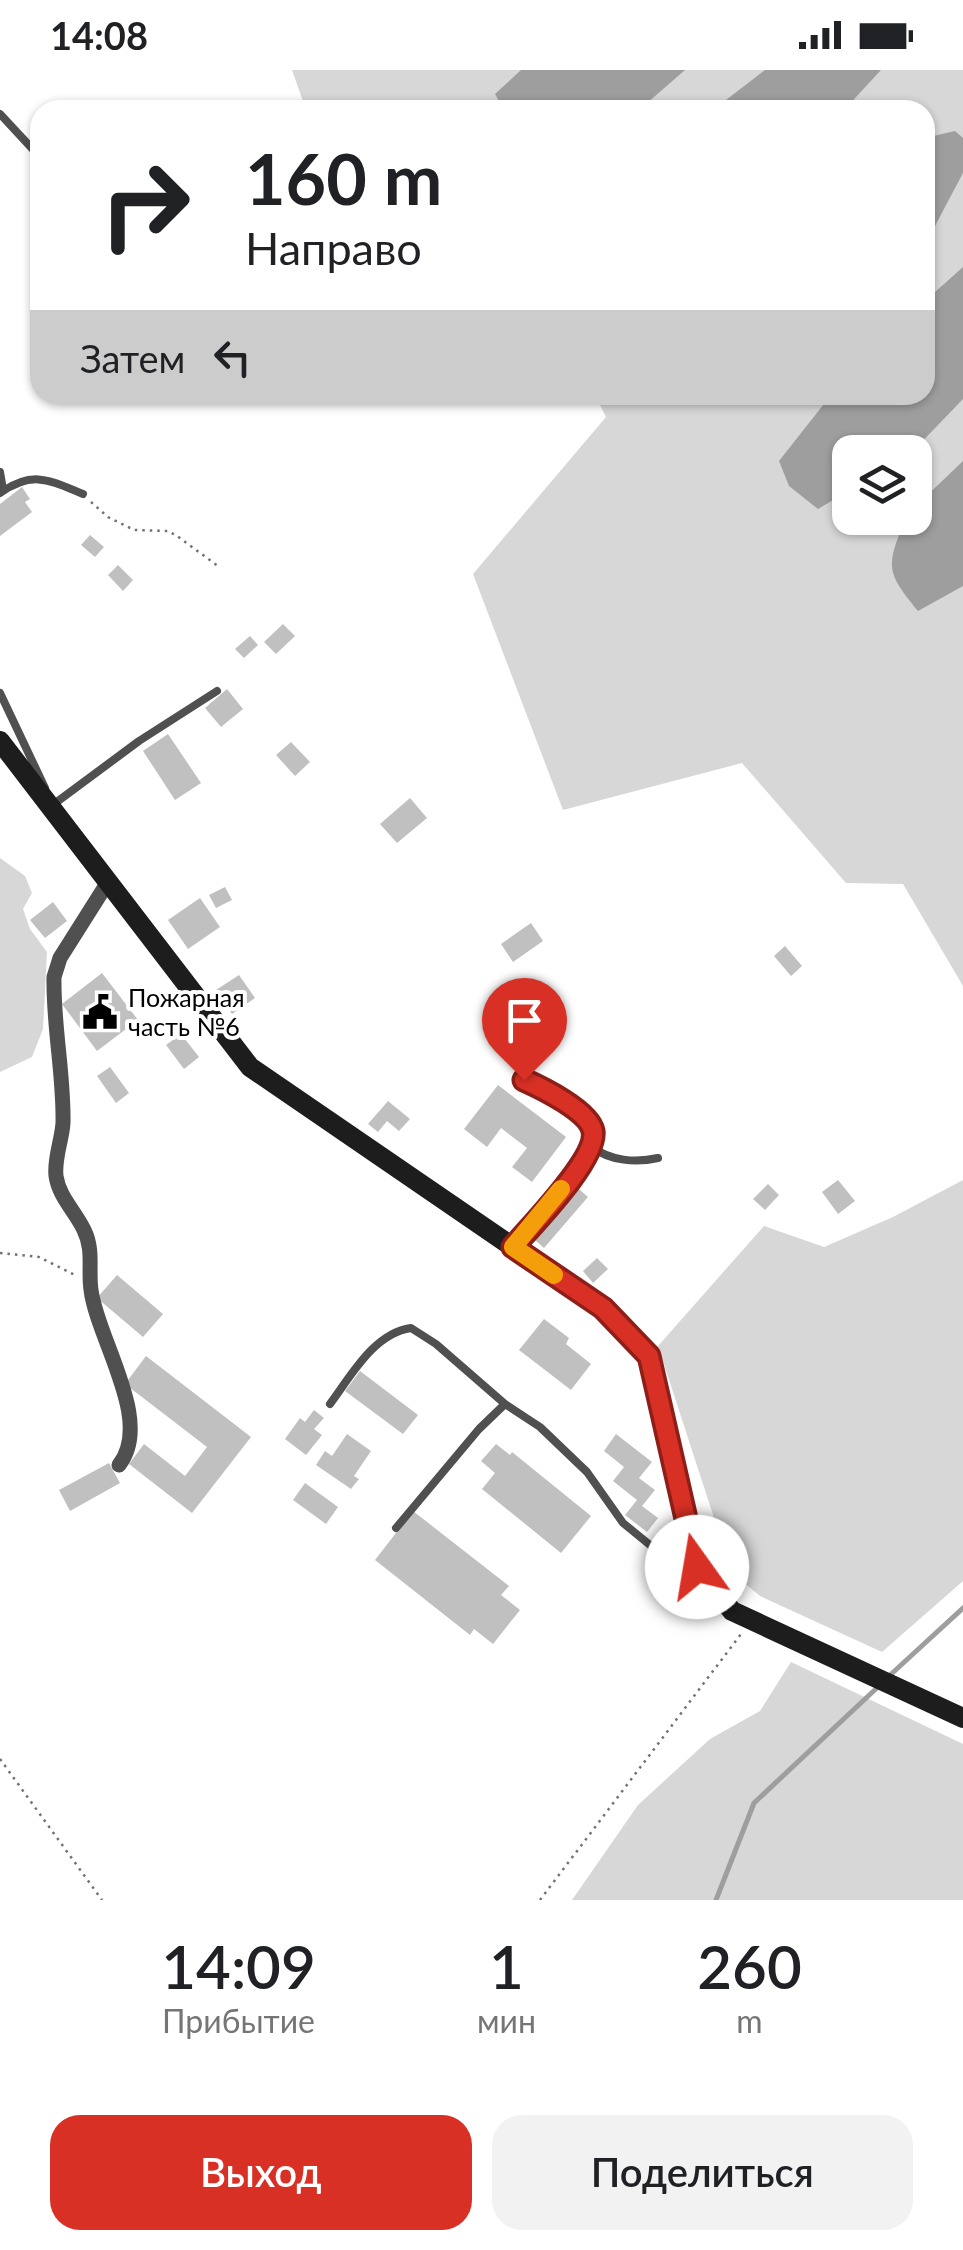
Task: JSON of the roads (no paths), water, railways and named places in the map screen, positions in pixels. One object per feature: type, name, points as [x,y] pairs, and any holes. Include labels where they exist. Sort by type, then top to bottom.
[{"type":"street","points":[[0,741],[250,1068],[603,1308],[649,1356],[697,1567],[742,1616],[963,1718]]},
{"type":"street","points":[[108,882],[60,958],[54,977],[62,1127],[55,1172],[59,1190],[85,1231],[92,1256],[90,1290],[129,1410],[131,1438],[119,1465]]},
{"type":"lane","points":[[0,114],[30,146]]},
{"type":"lane","points":[[0,472],[2,491],[22,479],[40,478],[82,494]]},
{"type":"lane","points":[[0,693],[42,775],[50,807],[139,741],[216,691]]},
{"type":"lane","points":[[513,1247],[592,1147],[592,1126],[587,1119],[524,1080]]},
{"type":"lane","points":[[592,1147],[613,1158],[658,1158]]},
{"type":"lane","points":[[330,1404],[372,1350],[394,1330],[411,1328],[540,1428],[587,1472],[623,1523],[742,1616]]},
{"type":"lane","points":[[396,1528],[478,1429],[506,1404]]},
{"type":"waterway","points":[[888,1677],[963,1608]]},
{"type":"waterway","points":[[716,1900],[754,1803],[880,1685]]},
{"type":"place","name":"Пожарная часть №6","points":[[100,1012]]}]
